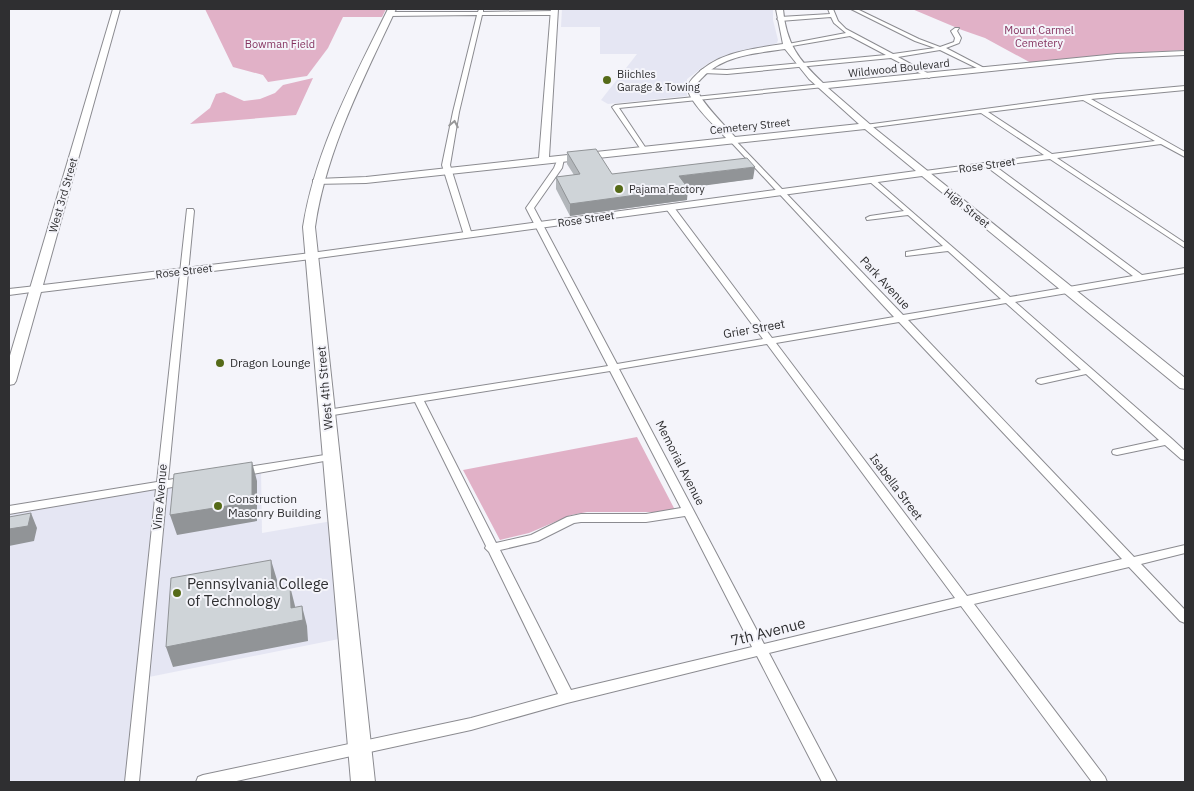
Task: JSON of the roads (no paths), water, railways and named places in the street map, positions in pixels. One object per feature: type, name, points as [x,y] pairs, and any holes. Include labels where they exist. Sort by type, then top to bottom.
[{"type":"main road","name":"West 4th Street","points":[[363,782],[309,227],[317,182],[333,141],[391,11]]},
{"type":"street","name":"West 3rd Street","points":[[9,381],[116,9]]},
{"type":"street","name":"High Street","points":[[779,9],[787,44],[800,65],[822,86],[866,126],[1185,385]]},
{"type":"street","points":[[853,9],[985,70]]},
{"type":"street","points":[[391,11],[554,11],[544,161]]},
{"type":"street","points":[[468,234],[448,171],[447,160],[480,11]]},
{"type":"street","points":[[780,19],[832,11],[839,26],[850,34],[929,76]]},
{"type":"street","points":[[703,71],[727,72],[891,56],[941,49],[958,41],[954,32],[957,29]]},
{"type":"street","points":[[697,99],[692,86],[695,78],[703,71],[728,58],[787,44],[850,34]]},
{"type":"street","name":"Wildwood Boulevard","points":[[644,150],[615,107],[1117,56],[1185,53]]},
{"type":"street","name":"Cemetery Street","points":[[317,182],[345,182],[544,161],[866,126],[1085,98],[1185,88]]},
{"type":"street","points":[[1085,98],[1185,155]]},
{"type":"street","name":"Park Avenue","points":[[697,99],[732,140],[1185,618]]},
{"type":"street","points":[[984,112],[1185,246]]},
{"type":"street","name":"Rose Street","points":[[9,292],[311,256],[1162,142]]},
{"type":"street","name":"Memorial Avenue","points":[[560,159],[558,168],[530,208],[830,782]]},
{"type":"street","points":[[989,165],[1141,278]]},
{"type":"street","points":[[873,180],[1185,457]]},
{"type":"street","name":"Isabella Street","points":[[670,208],[1100,782]]},
{"type":"street","name":"Vine Avenue","points":[[132,782],[144,678],[182,271],[190,211]]},
{"type":"street","points":[[870,218],[908,213]]},
{"type":"street","points":[[909,254],[948,248]]},
{"type":"street","name":"Grier Street","points":[[327,413],[419,400],[1185,270]]},
{"type":"street","points":[[1043,380],[1088,371]]},
{"type":"street","points":[[419,400],[567,698]]},
{"type":"street","points":[[1117,452],[1168,442]]},
{"type":"street","points":[[234,473],[331,457]]},
{"type":"street","points":[[9,510],[197,479]]},
{"type":"street","points":[[491,548],[534,538],[581,518],[646,518],[689,511]]},
{"type":"street","name":"7th Avenue","points":[[203,782],[471,724],[567,698],[762,650],[1185,549]]},
{"type":"place","name":"Biichles Garage & Towing","points":[[607,80]]},
{"type":"place","name":"Pajama Factory","points":[[619,189]]},
{"type":"place","name":"Dragon Lounge","points":[[220,363]]},
{"type":"place","name":"Construction Masonry Building","points":[[218,506]]},
{"type":"place","name":"Pennsylvania College of Technology","points":[[177,593]]},
{"type":"park label","name":"Mount Carmel Cemetery","points":[[1039,36]]},
{"type":"park label","name":"Bowman Field","points":[[280,44]]}]
